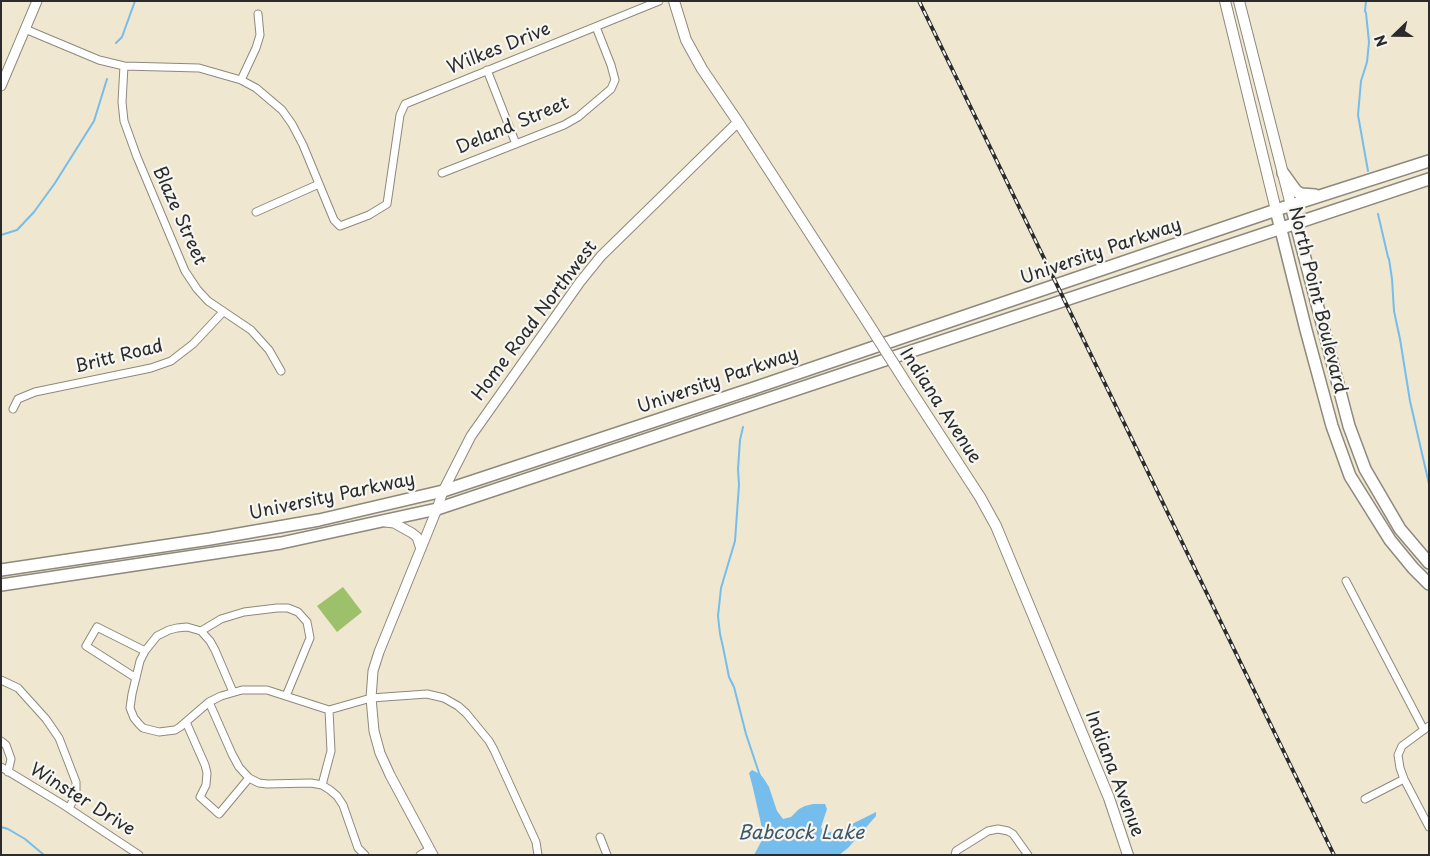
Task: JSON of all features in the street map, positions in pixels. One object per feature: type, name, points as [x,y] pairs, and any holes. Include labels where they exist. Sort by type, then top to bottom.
[{"type":"main road","name":"Indiana Avenue","points":[[674,1],[691,50],[708,78],[980,496],[996,526],[1109,798],[1128,855]]},
{"type":"main road","name":"North Point Boulevard","points":[[1226,1],[1306,330],[1341,452],[1350,476],[1390,540],[1429,584]]},
{"type":"main road","name":"North Point Boulevard","points":[[1239,1],[1349,426],[1365,469],[1377,491],[1400,529],[1429,564]]},
{"type":"main road","name":"University Parkway","points":[[1,570],[210,539],[319,520],[443,491],[1429,160]]},
{"type":"main road","points":[[1283,173],[1296,191],[1301,194],[1322,195]]},
{"type":"main road","name":"University Parkway","points":[[1,585],[281,543],[437,509],[1429,179]]},
{"type":"main road","points":[[1341,452],[1346,454],[1354,468],[1358,470],[1365,469]]},
{"type":"main road","points":[[1350,476],[1359,476],[1368,489],[1373,492],[1377,491]]},
{"type":"street","points":[[1,86],[37,1]]},
{"type":"street","name":"Wilkes Drive","points":[[319,184],[334,220],[340,226],[369,215],[388,204],[400,115],[405,104],[659,1]]},
{"type":"street","points":[[241,80],[260,35],[258,14]]},
{"type":"street","name":"Deland Street","points":[[442,172],[564,125],[578,117],[611,89],[614,80],[611,65],[596,26]]},
{"type":"street","points":[[25,29],[99,60],[124,66],[199,68],[241,80],[256,88],[282,110],[292,124],[319,184],[256,212]]},
{"type":"street","name":"Blaze Street","points":[[124,66],[122,102],[124,121],[137,157],[185,271],[208,301],[251,330],[269,350],[281,371]]},
{"type":"street","points":[[487,70],[516,144]]},
{"type":"street","name":"Home Road Northwest","points":[[431,852],[380,753],[374,731],[371,698],[373,671],[378,652],[443,491],[471,436],[580,282],[601,256],[738,122]]},
{"type":"street","name":"Britt Road","points":[[13,409],[18,399],[35,392],[150,368],[171,361],[193,344],[223,312]]},
{"type":"street","points":[[382,522],[394,524],[412,533],[417,537],[421,549]]},
{"type":"street","points":[[1346,581],[1426,728],[1402,746],[1398,755],[1404,779],[1429,827]]},
{"type":"street","points":[[286,696],[310,638],[307,622],[298,612],[288,608],[276,608],[244,612],[221,620],[201,630],[182,627],[169,630],[157,636],[140,661],[130,708],[134,718],[143,728],[159,732],[175,730],[209,702],[233,692],[250,689],[286,696],[329,710],[371,698],[430,694],[444,698],[458,706],[483,734],[494,750],[536,842],[538,855]]},
{"type":"street","points":[[136,678],[86,646],[97,627],[145,651]]},
{"type":"street","points":[[201,630],[215,650],[233,692]]},
{"type":"street","points":[[1,680],[18,688],[46,719],[59,738],[76,782],[76,795],[69,808]]},
{"type":"street","points":[[209,702],[232,754],[239,767],[249,778],[259,783],[268,784],[311,783],[322,785],[330,790],[343,804],[358,848],[366,855]]},
{"type":"street","points":[[322,785],[330,751],[329,710]]},
{"type":"street","points":[[186,722],[207,773],[206,785],[200,797],[219,814],[249,778]]},
{"type":"street","name":"Winster Drive","points":[[1,741],[6,745],[11,759],[8,772]]},
{"type":"street","name":"Winster Drive","points":[[1,767],[69,808],[139,855]]},
{"type":"street","points":[[1365,799],[1404,779]]},
{"type":"street","points":[[948,855],[956,853],[988,831],[998,829],[1013,834],[1028,855]]},
{"type":"street","points":[[600,837],[608,855]]},
{"type":"street","points":[[420,855],[431,852]]},
{"type":"green space","points":[[343,587],[362,612],[337,632],[317,606]]},
{"type":"water","name":"Babcock Lake","points":[[752,770],[760,774],[764,779],[769,787],[777,811],[783,819],[791,817],[805,806],[825,804],[827,809],[821,827],[823,832],[827,833],[844,828],[876,812],[876,816],[848,848],[839,855],[754,855],[761,842],[762,828],[749,773]]},
{"type":"waterway","points":[[116,43],[122,37],[135,1]]},
{"type":"waterway","points":[[1366,1],[1365,11],[1369,42],[1367,62],[1361,81],[1358,115],[1368,171]]},
{"type":"waterway","points":[[1,235],[17,230],[34,212],[55,183],[94,121],[107,79]]},
{"type":"waterway","points":[[1378,214],[1389,259],[1394,311],[1410,401],[1429,484]]},
{"type":"waterway","points":[[743,427],[740,440],[735,541],[721,588],[718,616],[729,677],[734,687],[746,734],[760,776]]},
{"type":"waterway","points":[[1,827],[25,839],[44,855]]},
{"type":"railway","points":[[919,1],[1334,855]]}]
